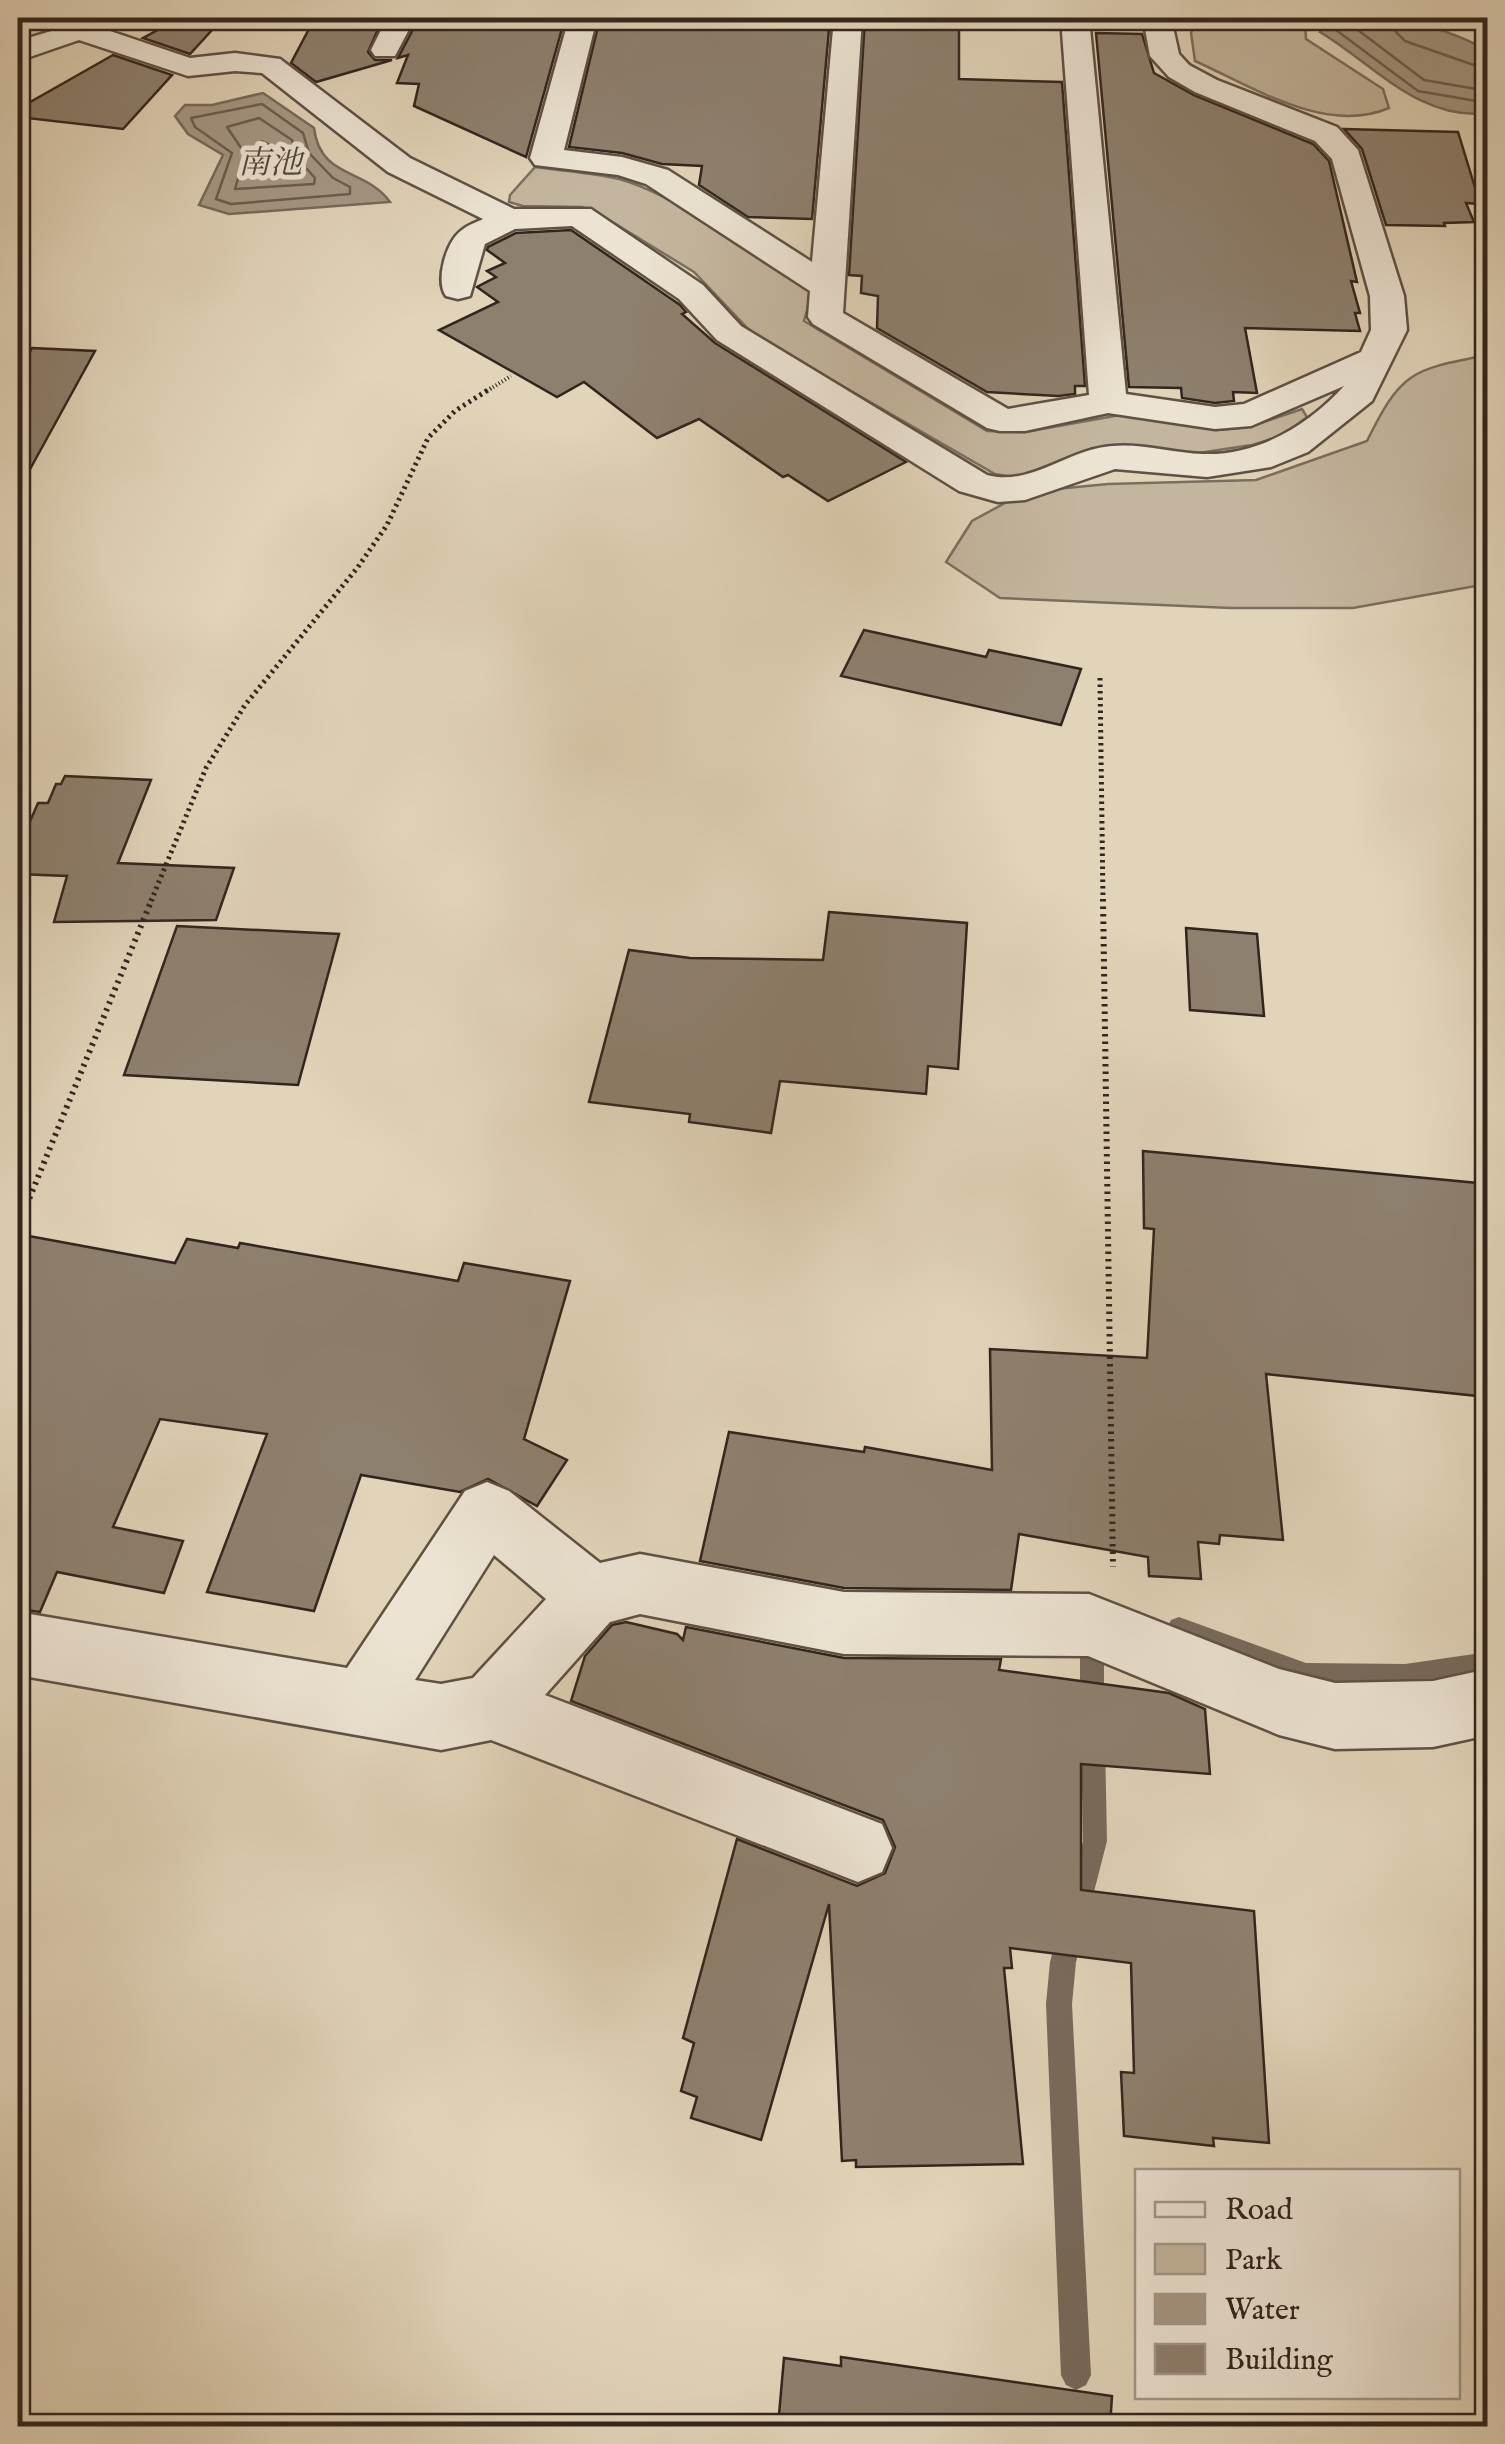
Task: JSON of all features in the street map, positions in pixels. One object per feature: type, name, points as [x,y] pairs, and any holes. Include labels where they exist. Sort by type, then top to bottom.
[{"type":"street","points":[[18,52],[126,18]]},
{"type":"street","points":[[385,50],[400,18]]},
{"type":"street","points":[[583,18],[546,158],[622,166],[657,177],[826,286]]},
{"type":"street","points":[[848,18],[824,317],[1000,420],[1025,420],[1108,402],[1215,418],[1251,415],[1377,358]]},
{"type":"street","points":[[1075,18],[1108,402]]},
{"type":"street","points":[[458,289],[459,268],[472,238],[510,218],[579,216],[691,292],[730,333],[974,483],[998,490],[1024,488],[1112,457],[1207,466],[1258,460],[1295,444],[1359,393],[1389,330],[1386,296],[1346,157],[1326,134],[1206,86],[1179,71],[1165,56],[1157,18]]},
{"type":"street","points":[[79,30],[188,67],[235,62],[270,65],[398,165],[510,218]]},
{"type":"street","points":[[362,1702],[487,1511],[591,1596]]},
{"type":"street","points":[[492,1708],[591,1596],[640,1584],[844,1623],[1090,1625],[1279,1702],[1335,1716],[1433,1714],[1488,1702]]},
{"type":"street","points":[[18,1644],[442,1717],[492,1708],[858,1848]]},
{"type":"path","points":[[18,1226],[206,768],[246,705],[358,567],[387,525],[428,438],[455,410],[511,376]]},
{"type":"path","points":[[1100,678],[1114,1636]]},
{"type":"green space","points":[[1198,18],[1310,18],[1305,22],[1306,39],[1383,89],[1389,108],[1365,115],[1315,112],[1241,83],[1195,61],[1191,33]]},
{"type":"green space","points":[[535,167],[619,179],[664,197],[720,228],[812,293],[804,321],[987,431],[1025,432],[1120,415],[1217,430],[1249,427],[1302,409],[1307,417],[1283,436],[1252,445],[1024,479],[995,474],[754,335],[694,272],[601,215],[582,207],[523,206],[509,202],[510,195]]},
{"type":"green space","points":[[1487,355],[1487,584],[1353,608],[1231,608],[1000,598],[946,562],[972,521],[1025,492],[1108,484],[1256,480],[1367,441],[1390,400],[1412,377],[1442,365]]},
{"type":"water","points":[[1327,18],[1409,22],[1446,32],[1487,50],[1487,113],[1440,108],[1398,88],[1320,32]]},
{"type":"water","name":"南池","points":[[263,93],[314,128],[318,144],[334,165],[369,183],[390,202],[229,214],[199,205],[223,155],[188,134],[175,116],[185,105],[212,105]]},
{"type":"building","points":[[180,18],[223,18],[190,54],[143,38]]},
{"type":"building","points":[[319,18],[383,18],[368,52],[375,60],[392,60],[316,82],[291,63]]},
{"type":"building","points":[[419,18],[565,18],[526,157],[414,106],[419,84],[397,83],[408,55],[398,58]]},
{"type":"building","points":[[600,18],[830,18],[812,219],[748,217],[699,185],[702,166],[662,164],[622,153],[569,147]]},
{"type":"building","points":[[865,18],[959,18],[959,79],[1062,82],[1085,386],[1075,386],[1075,394],[987,392],[877,328],[878,296],[861,293],[862,276],[849,275]]},
{"type":"building","points":[[1096,33],[1142,34],[1154,73],[1194,95],[1313,144],[1329,161],[1357,282],[1351,281],[1360,313],[1355,313],[1360,331],[1245,328],[1257,393],[1233,392],[1234,401],[1215,403],[1182,398],[1181,388],[1129,387]]},
{"type":"building","points":[[113,55],[172,75],[123,129],[18,117],[18,109]]},
{"type":"building","points":[[1344,129],[1458,132],[1480,204],[1466,203],[1474,222],[1444,223],[1445,226],[1386,225],[1362,149]]},
{"type":"building","points":[[571,230],[680,305],[686,312],[682,314],[715,343],[906,462],[828,501],[788,475],[783,477],[699,419],[657,438],[584,382],[557,397],[439,330],[498,302],[477,287],[496,277],[487,271],[505,263],[488,247],[516,233]]},
{"type":"building","points":[[32,348],[95,351],[18,491],[18,374]]},
{"type":"building","points":[[864,630],[986,657],[989,650],[1081,669],[1061,725],[841,676]]},
{"type":"building","points":[[65,776],[151,780],[118,863],[234,868],[216,920],[54,922],[67,876],[18,874],[18,849],[38,803],[48,803],[56,784],[61,784]]},
{"type":"building","points":[[829,912],[967,923],[958,1069],[928,1066],[926,1094],[780,1081],[771,1133],[689,1122],[690,1114],[589,1102],[629,950],[690,958],[823,960]]},
{"type":"building","points":[[177,926],[339,934],[298,1085],[124,1075]]},
{"type":"building","points":[[1186,928],[1257,934],[1264,1016],[1190,1010]]},
{"type":"building","points":[[1143,1151],[1488,1184],[1488,1397],[1266,1374],[1283,1540],[1220,1535],[1219,1544],[1198,1542],[1201,1579],[1149,1576],[1148,1557],[1019,1534],[1011,1590],[844,1588],[700,1561],[729,1432],[864,1452],[865,1447],[992,1470],[990,1349],[1147,1358],[1154,1229],[1144,1228]]},
{"type":"building","points":[[18,1234],[175,1263],[187,1239],[238,1248],[240,1243],[458,1281],[464,1263],[570,1281],[524,1439],[567,1460],[537,1506],[488,1479],[460,1492],[361,1475],[314,1611],[207,1592],[267,1434],[160,1419],[113,1527],[183,1541],[164,1593],[57,1572],[40,1612],[18,1609]]},
{"type":"building","points":[[626,1622],[677,1634],[683,1640],[686,1627],[844,1658],[1001,1659],[999,1670],[1169,1693],[1205,1709],[1210,1774],[1081,1764],[1081,1890],[1254,1911],[1269,2143],[1213,2138],[1214,2146],[1124,2136],[1121,2072],[1134,2073],[1131,1963],[1010,1948],[1012,1968],[1004,1968],[1023,2164],[856,2167],[856,2160],[842,2161],[829,1904],[761,2140],[691,2118],[697,2097],[681,2091],[694,2043],[683,2038],[737,1839],[857,1886],[885,1873],[895,1847],[883,1820],[571,1701],[585,1656],[612,1625]]},
{"type":"building","points":[[841,2357],[1112,2396],[1110,2426],[778,2426],[784,2358],[841,2366]]},
{"type":"waterway","points":[[1179,1628],[1306,1675],[1405,1676],[1488,1664]]},
{"type":"waterway","points":[[1092,1631],[1092,1707]]},
{"type":"waterway","points":[[1076,2375],[1059,2004],[1063,1962],[1095,1841],[1093,1741]]}]
